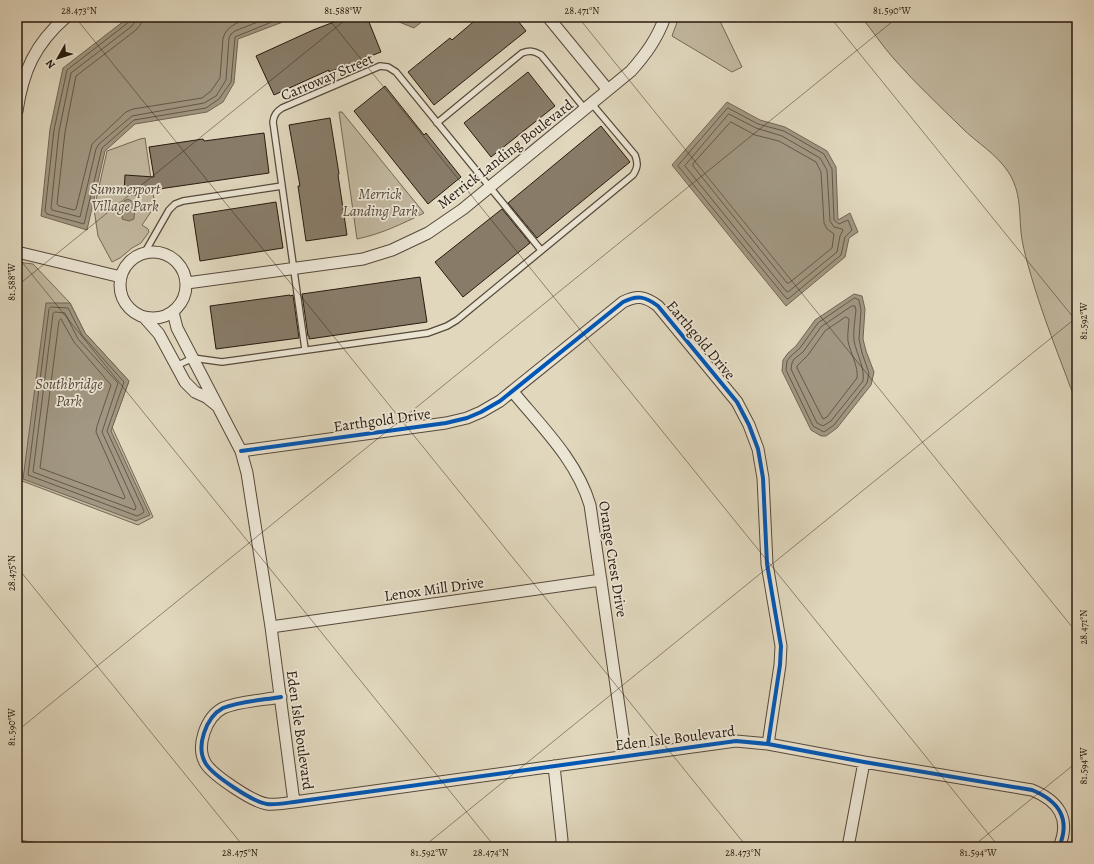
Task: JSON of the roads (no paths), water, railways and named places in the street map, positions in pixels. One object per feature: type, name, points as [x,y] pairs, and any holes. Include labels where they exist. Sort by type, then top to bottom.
[{"type":"street","points":[[17,111],[19,88],[28,67],[43,41],[66,17]]},
{"type":"street","points":[[548,17],[608,90]]},
{"type":"street","name":"Merrick Landing Boulevard","points":[[187,283],[362,259],[392,250],[428,233],[463,209],[630,71],[646,54],[665,17]]},
{"type":"street","points":[[17,252],[121,276]]},
{"type":"street","points":[[145,252],[157,252],[173,258],[184,272],[187,283],[181,304],[173,312],[159,318],[144,317],[132,311],[124,302],[120,289],[121,276],[124,268],[129,261],[145,252]]},
{"type":"street","name":"Earthgold Drive","points":[[241,451],[446,423],[467,418],[482,412],[513,392],[623,302],[632,298],[640,297],[650,300],[658,306],[737,402],[750,425],[758,449],[763,478],[767,564],[781,646],[780,665],[768,744]]},
{"type":"street","name":"Eden Isle Boulevard","points":[[173,312],[178,328],[241,451],[247,473],[271,627],[294,802],[736,741],[768,744],[864,762],[1032,790],[1045,796],[1060,812],[1064,824],[1064,836],[1060,847]]},
{"type":"street","name":"Eden Isle Boulevard","points":[[144,317],[159,334],[185,382],[195,392],[206,397],[218,406]]},
{"type":"street","name":"Orange Crest Drive","points":[[513,392],[569,460],[579,475],[586,490],[590,505],[602,580],[626,755]]},
{"type":"street","name":"Lenox Mill Drive","points":[[271,627],[602,580]]},
{"type":"street","points":[[281,697],[240,704],[224,708],[216,713],[208,722],[203,736],[202,751],[205,763],[212,771],[250,798],[267,804],[294,802]]},
{"type":"street","points":[[848,847],[864,762]]},
{"type":"street","points":[[554,766],[562,840],[561,847]]},
{"type":"lane","points":[[176,366],[193,358],[222,362],[305,349],[428,333],[440,330],[457,320],[633,175],[637,169],[638,162],[635,155],[541,55],[536,52],[527,51],[522,53],[437,123]]},
{"type":"lane","name":"Carroway Street","points":[[305,349],[273,122],[274,115],[277,111],[380,66],[388,67],[396,72],[541,250]]},
{"type":"lane","points":[[145,252],[169,210],[175,204],[183,201],[282,186]]},
{"type":"water","points":[[129,17],[296,17],[238,39],[234,83],[223,102],[207,112],[135,124],[105,151],[87,230],[41,216],[50,129],[63,68]]},
{"type":"water","points":[[396,17],[428,17],[414,28],[399,22]]},
{"type":"water","points":[[727,102],[760,120],[785,127],[827,151],[836,167],[838,220],[850,213],[858,232],[849,238],[845,257],[786,306],[672,165]]},
{"type":"water","points":[[128,199],[135,203],[134,219],[129,221],[122,219],[124,201]]},
{"type":"water","points":[[854,294],[862,296],[865,309],[863,339],[874,372],[871,385],[837,428],[826,436],[821,436],[811,430],[782,371],[783,360],[796,346],[815,320]]},
{"type":"water","name":"Southbridge Park","points":[[46,303],[70,303],[85,333],[129,381],[111,431],[150,515],[136,521],[23,479]]},
{"type":"park label","name":"Summerport Village Park","points":[[125,198]]},
{"type":"park label","name":"Merrick Landing Park","points":[[380,202]]}]
